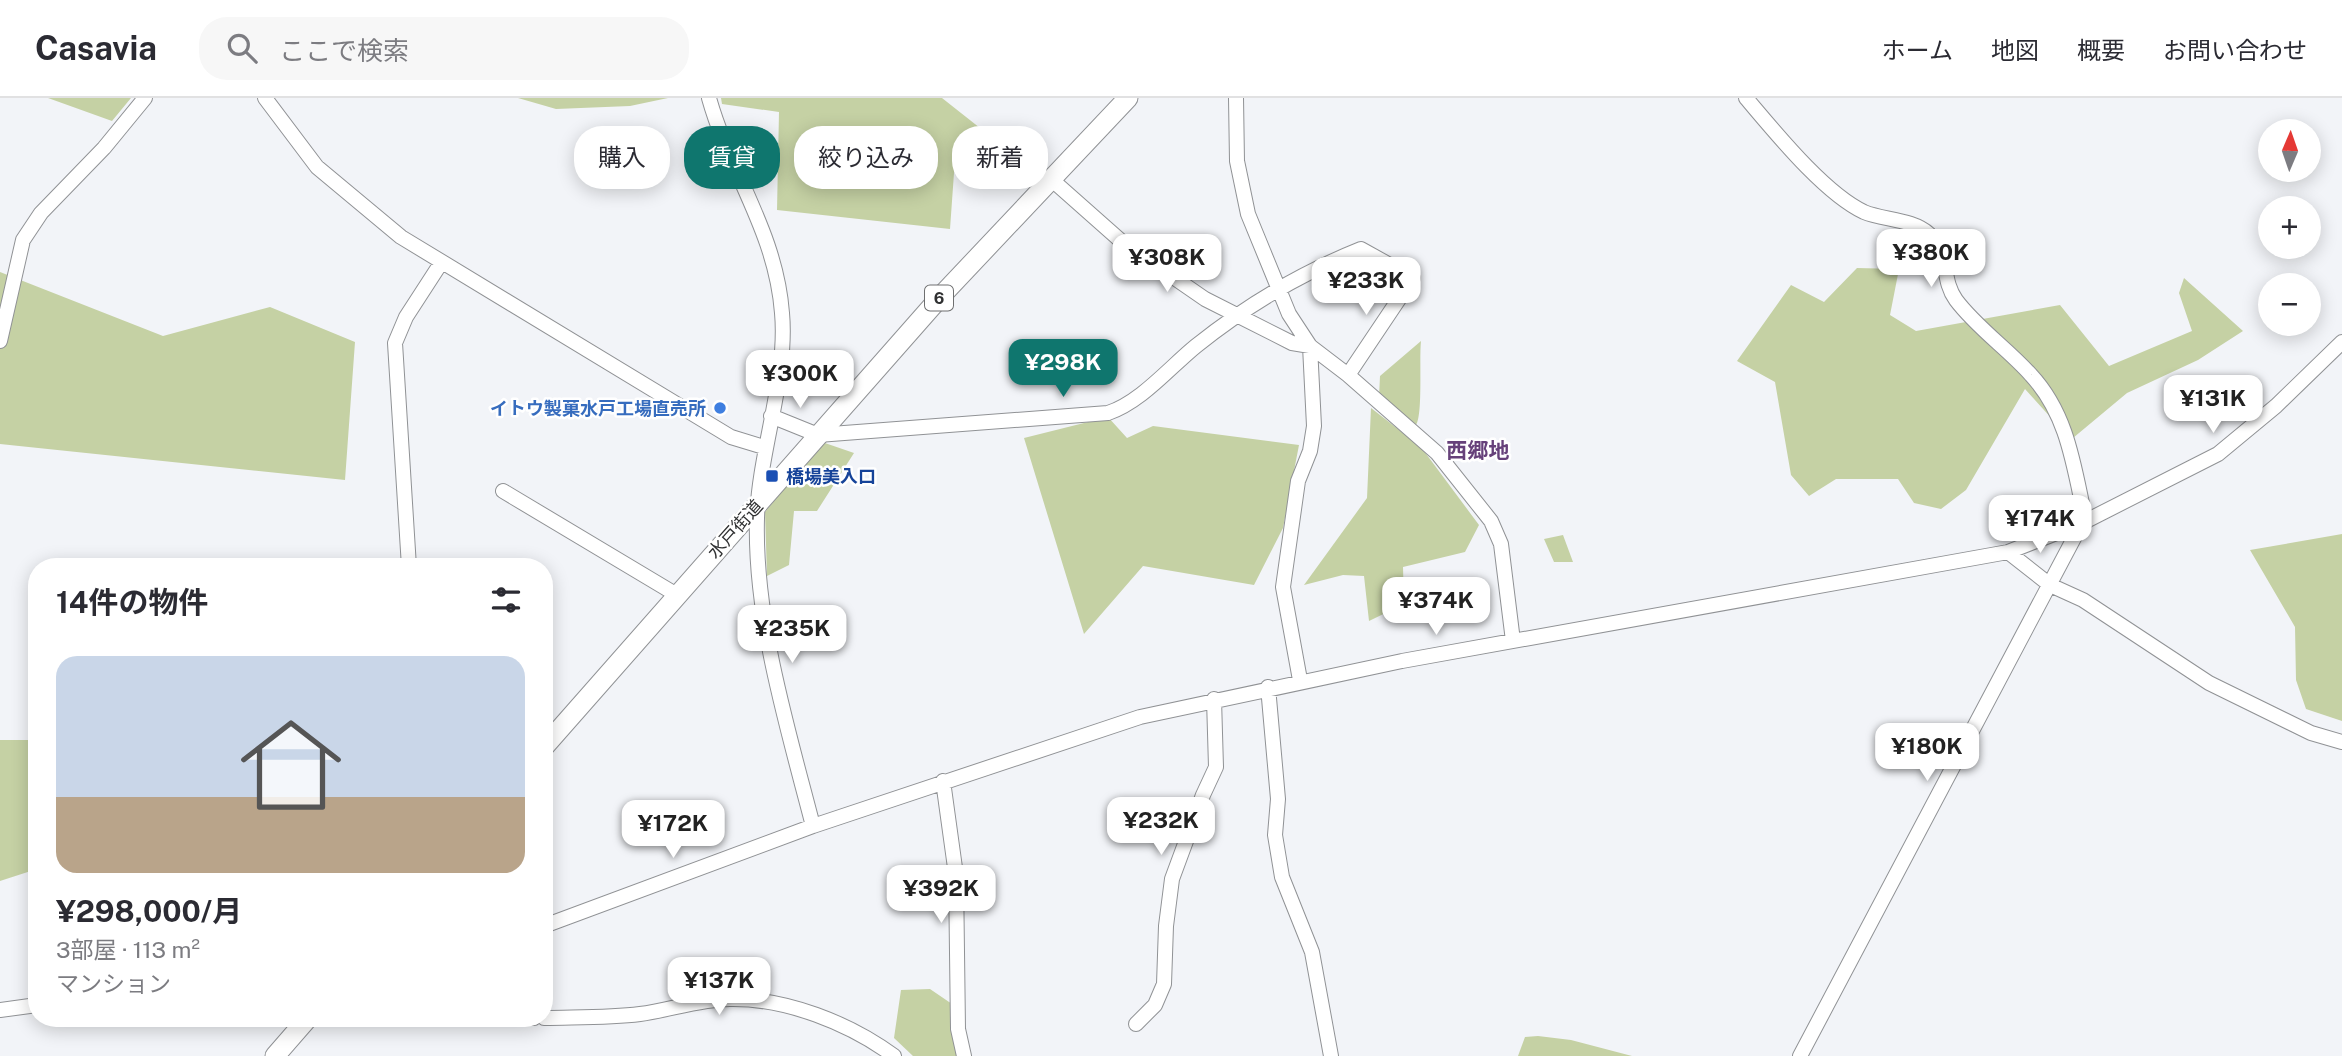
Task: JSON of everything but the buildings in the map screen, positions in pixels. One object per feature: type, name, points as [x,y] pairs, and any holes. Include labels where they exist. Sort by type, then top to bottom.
[{"type":"highway","name":"水戸街道","points":[[553,737],[942,295],[1128,98]]},
{"type":"highway","points":[[275,1056],[300,1027]]},
{"type":"street","points":[[0,341],[16,258],[27,233],[145,98]]},
{"type":"street","points":[[265,98],[328,178],[401,237],[731,437],[764,447]]},
{"type":"street","points":[[709,98],[767,240],[782,313],[781,355],[764,447],[758,504],[760,566],[781,700],[813,826]]},
{"type":"street","points":[[1236,98],[1236,148],[1248,214],[1277,288],[1296,327],[1310,346],[1348,375],[1437,453],[1497,531],[1513,641]]},
{"type":"street","points":[[1746,98],[1806,164],[1843,199],[1864,212],[1923,229],[1938,243],[1945,258],[1947,282],[1956,301],[2032,375],[2055,409],[2069,440],[2084,522],[1800,1056]]},
{"type":"street","points":[[1051,180],[1121,241],[1205,299],[1239,313],[1292,343],[1310,346]]},
{"type":"street","points":[[771,416],[818,435],[1108,413],[1133,401],[1239,313],[1277,288],[1318,266],[1361,248],[1413,278],[1348,375]]},
{"type":"street","points":[[409,558],[395,343],[407,317],[440,263]]},
{"type":"street","points":[[553,923],[813,826],[1064,739],[1213,699],[1300,680],[2008,552],[2084,522],[2218,454],[2276,406],[2342,342]]},
{"type":"street","points":[[1300,680],[1283,587],[1298,481],[1310,451],[1314,426],[1310,346]]},
{"type":"street","points":[[503,491],[677,595]]},
{"type":"street","points":[[2008,552],[2050,585],[2083,600],[2209,683],[2298,727],[2342,743]]},
{"type":"street","points":[[1268,687],[1278,799],[1275,835],[1282,877],[1312,952],[1331,1056]]},
{"type":"street","points":[[1136,1024],[1155,1005],[1164,984],[1166,926],[1172,879],[1203,794],[1216,768],[1213,699]]},
{"type":"street","points":[[943,781],[956,875],[958,1029],[964,1056]]},
{"type":"street","points":[[553,1018],[638,1014],[705,1001],[751,999],[768,1001],[832,1022],[894,1056]]},
{"type":"street","points":[[0,1010],[28,1006]]},
{"type":"green space","points":[[48,98],[131,98],[112,121]]},
{"type":"green space","points":[[518,98],[668,98],[630,106],[556,109]]},
{"type":"green space","points":[[721,98],[942,98],[977,126],[952,126],[950,229],[777,210],[777,189],[780,189],[779,112],[722,104]]},
{"type":"green space","points":[[1857,268],[1899,269],[1890,315],[1916,331],[2060,305],[2109,366],[2192,331],[2179,293],[2184,278],[2243,331],[2198,360],[2127,393],[2067,443],[2053,420],[2025,389],[1966,490],[1941,509],[1914,503],[1898,479],[1836,479],[1809,496],[1791,475],[1775,382],[1737,361],[1791,285],[1824,302]]},
{"type":"green space","points":[[0,272],[163,336],[270,307],[355,342],[345,480],[0,444]]},
{"type":"green space","points":[[1421,341],[1419,410],[1416,425],[1379,397],[1380,376]]},
{"type":"green space","points":[[1371,408],[1421,447],[1479,525],[1465,552],[1403,567],[1404,604],[1369,621],[1364,576],[1343,575],[1304,585],[1367,498]]},
{"type":"green space","points":[[1108,417],[1127,438],[1153,426],[1299,445],[1283,528],[1254,585],[1143,566],[1084,634],[1024,438]]},
{"type":"green space","points":[[822,442],[854,453],[817,511],[794,511],[789,565],[767,576],[765,512]]},
{"type":"green space","points":[[2342,534],[2342,721],[2306,709],[2296,680],[2295,627],[2250,550]]},
{"type":"green space","points":[[1563,535],[1573,562],[1554,562],[1544,539]]},
{"type":"green space","points":[[0,740],[28,740],[28,872],[0,881]]},
{"type":"green space","points":[[930,989],[952,1004],[959,1056],[913,1056],[894,1038],[901,990]]},
{"type":"green space","points":[[1525,1037],[1571,1040],[1632,1056],[1518,1056]]},
{"type":"place","name":"イトウ製菓水戸工場直売所","points":[[720,408]]},
{"type":"place","name":"橋場美入口","points":[[772,476]]},
{"type":"district","name":"西郷地","points":[[1478,450]]}]
